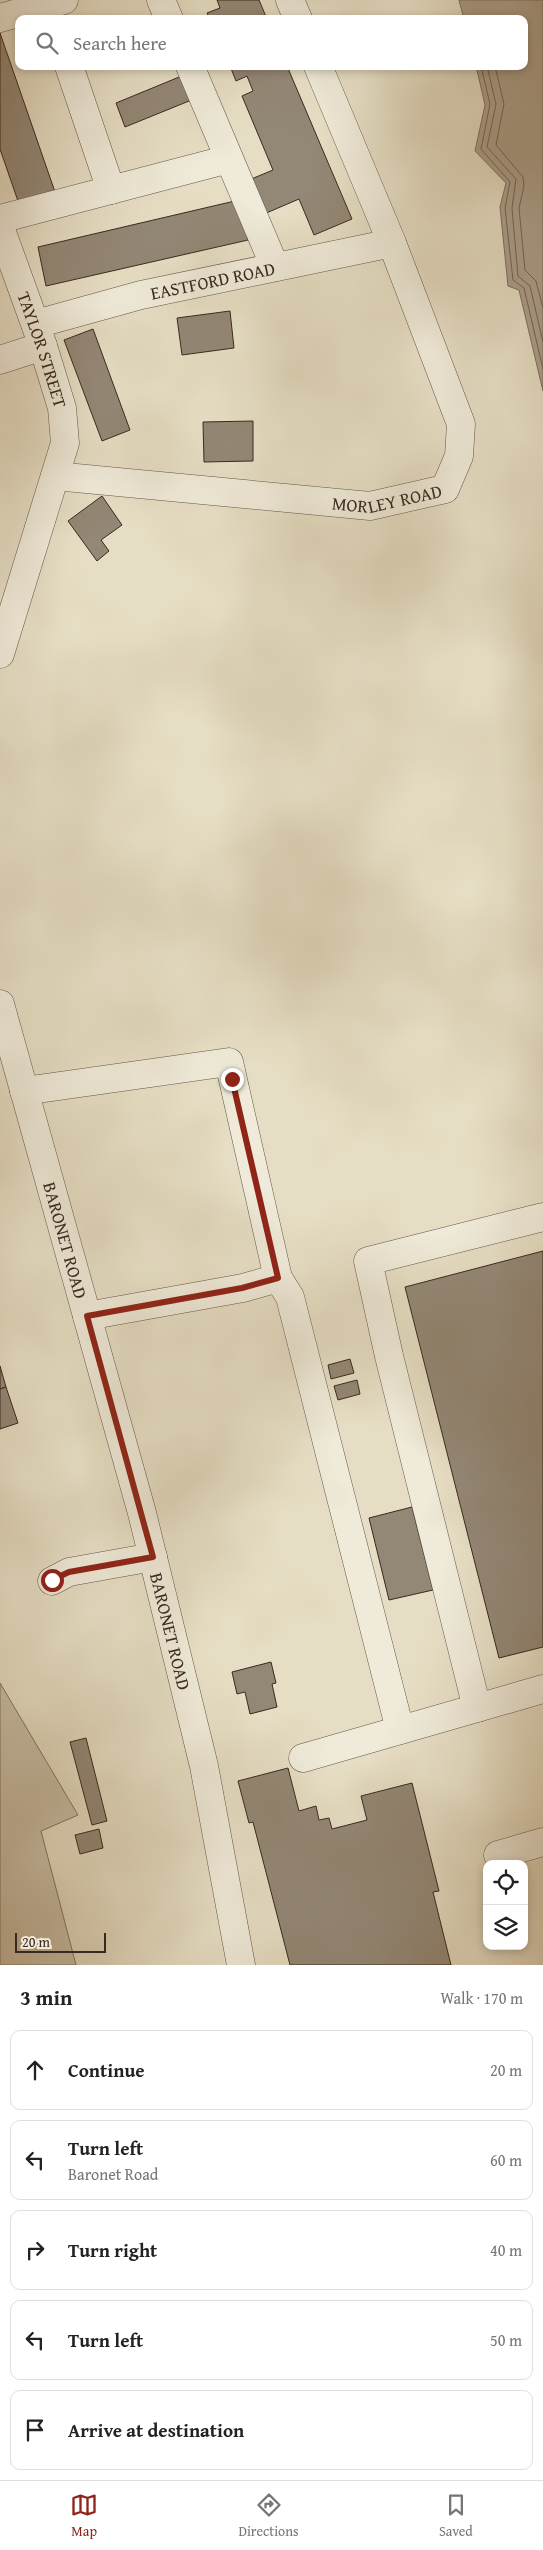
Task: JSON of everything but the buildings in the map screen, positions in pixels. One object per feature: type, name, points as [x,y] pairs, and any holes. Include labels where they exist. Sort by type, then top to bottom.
[{"type":"street","points":[[161,0],[167,15]]},
{"type":"street","points":[[290,0],[296,15]]},
{"type":"street","points":[[16,15],[55,8]]},
{"type":"street","points":[[0,18],[15,15]]},
{"type":"street","points":[[70,70],[111,190]]},
{"type":"street","points":[[192,70],[275,267]]},
{"type":"street","name":"MORLEY ROAD","points":[[55,476],[370,506],[445,489],[459,456],[461,424],[392,243],[320,70]]},
{"type":"street","points":[[0,219],[229,159]]},
{"type":"street","name":"TAYLOR STREET","points":[[0,227],[40,335],[62,408],[65,443],[55,476]]},
{"type":"street","name":"EASTFORD ROAD","points":[[0,360],[40,335],[141,295],[392,243]]},
{"type":"street","points":[[1,649],[55,476]]},
{"type":"street","name":"BARONET ROAD","points":[[0,1004],[153,1557],[204,1766],[241,1965]]},
{"type":"street","points":[[24,1091],[228,1062],[278,1278],[290,1297],[400,1730]]},
{"type":"street","points":[[477,1708],[389,1356],[368,1261],[543,1217]]},
{"type":"street","points":[[87,1316],[242,1288],[278,1278]]},
{"type":"street","points":[[52,1580],[69,1572],[153,1557]]},
{"type":"street","points":[[303,1758],[543,1689]]},
{"type":"street","points":[[498,1855],[543,1842]]},
{"type":"shaded area","points":[[0,1683],[78,1815],[41,1831],[76,1965],[0,1965]]},
{"type":"water","points":[[459,0],[543,0],[543,391],[519,290],[508,286],[500,207],[506,183],[475,151],[485,105],[477,70],[528,70],[528,15],[463,15]]},
{"type":"route","points":[[52,1580],[69,1572],[153,1557],[87,1316],[242,1288],[278,1278],[232,1079]]}]
